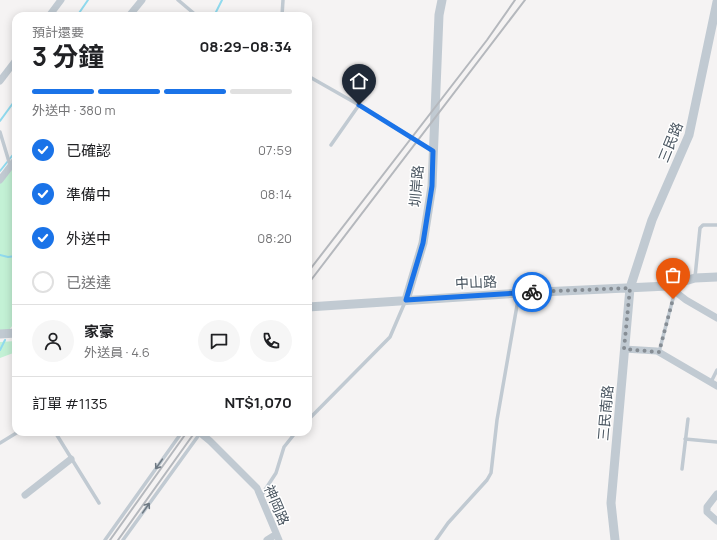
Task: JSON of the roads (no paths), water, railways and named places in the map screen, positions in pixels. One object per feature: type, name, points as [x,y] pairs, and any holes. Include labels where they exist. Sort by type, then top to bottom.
[{"type":"street","points":[[52,12],[60,0]]},
{"type":"street","points":[[132,12],[142,0]]},
{"type":"street","name":"圳岸路","points":[[406,300],[423,243],[432,186],[439,15],[442,0]]},
{"type":"street","name":"三民路","points":[[630,288],[652,220],[689,135],[717,2]]},
{"type":"street","points":[[0,81],[12,65]]},
{"type":"street","points":[[0,180],[12,163]]},
{"type":"street","name":"中山路","points":[[312,307],[520,293],[630,288],[671,289],[695,278],[717,277]]},
{"type":"street","name":"三民南路","points":[[615,540],[611,503],[630,288]]},
{"type":"street","points":[[671,289],[717,318]]},
{"type":"street","points":[[0,334],[12,333]]},
{"type":"street","points":[[624,349],[659,352],[714,384]]},
{"type":"street","name":"神岡路","points":[[204,436],[257,488],[277,537]]},
{"type":"street","points":[[25,495],[71,459]]},
{"type":"street","points":[[717,494],[707,507],[707,512],[717,521]]},
{"type":"street","points":[[267,540],[277,537]]},
{"type":"lane","points":[[178,0],[192,12]]},
{"type":"lane","points":[[282,12],[283,0]]},
{"type":"lane","points":[[312,78],[359,105],[433,151]]},
{"type":"lane","points":[[331,145],[359,105]]},
{"type":"lane","points":[[0,132],[7,156],[12,163]]},
{"type":"lane","points":[[695,278],[700,228],[703,225],[717,225]]},
{"type":"lane","points":[[659,352],[671,289]]},
{"type":"lane","points":[[436,540],[448,523],[487,480],[491,473],[497,420],[520,293]]},
{"type":"lane","points":[[312,416],[390,337],[406,300]]},
{"type":"lane","points":[[714,384],[717,370]]},
{"type":"lane","points":[[682,469],[688,419]]},
{"type":"lane","points":[[0,443],[12,436]]},
{"type":"lane","points":[[57,436],[99,503]]},
{"type":"lane","points":[[105,540],[179,436]]},
{"type":"lane","points":[[123,540],[197,436]]},
{"type":"lane","points":[[260,497],[276,473],[284,447],[293,436]]},
{"type":"lane","points":[[685,439],[717,442]]},
{"type":"waterway","points":[[80,12],[88,0]]},
{"type":"waterway","points":[[216,12],[222,0]]},
{"type":"waterway","points":[[0,121],[12,104]]},
{"type":"waterway","points":[[0,171],[12,156]]},
{"type":"waterway","points":[[0,255],[12,256]]},
{"type":"waterway","points":[[0,350],[5,340]]},
{"type":"railway","points":[[312,267],[487,40],[515,0]]},
{"type":"railway","points":[[312,279],[525,0]]},
{"type":"railway","points":[[110,540],[184,436]]},
{"type":"railway","points":[[118,540],[192,436]]}]
